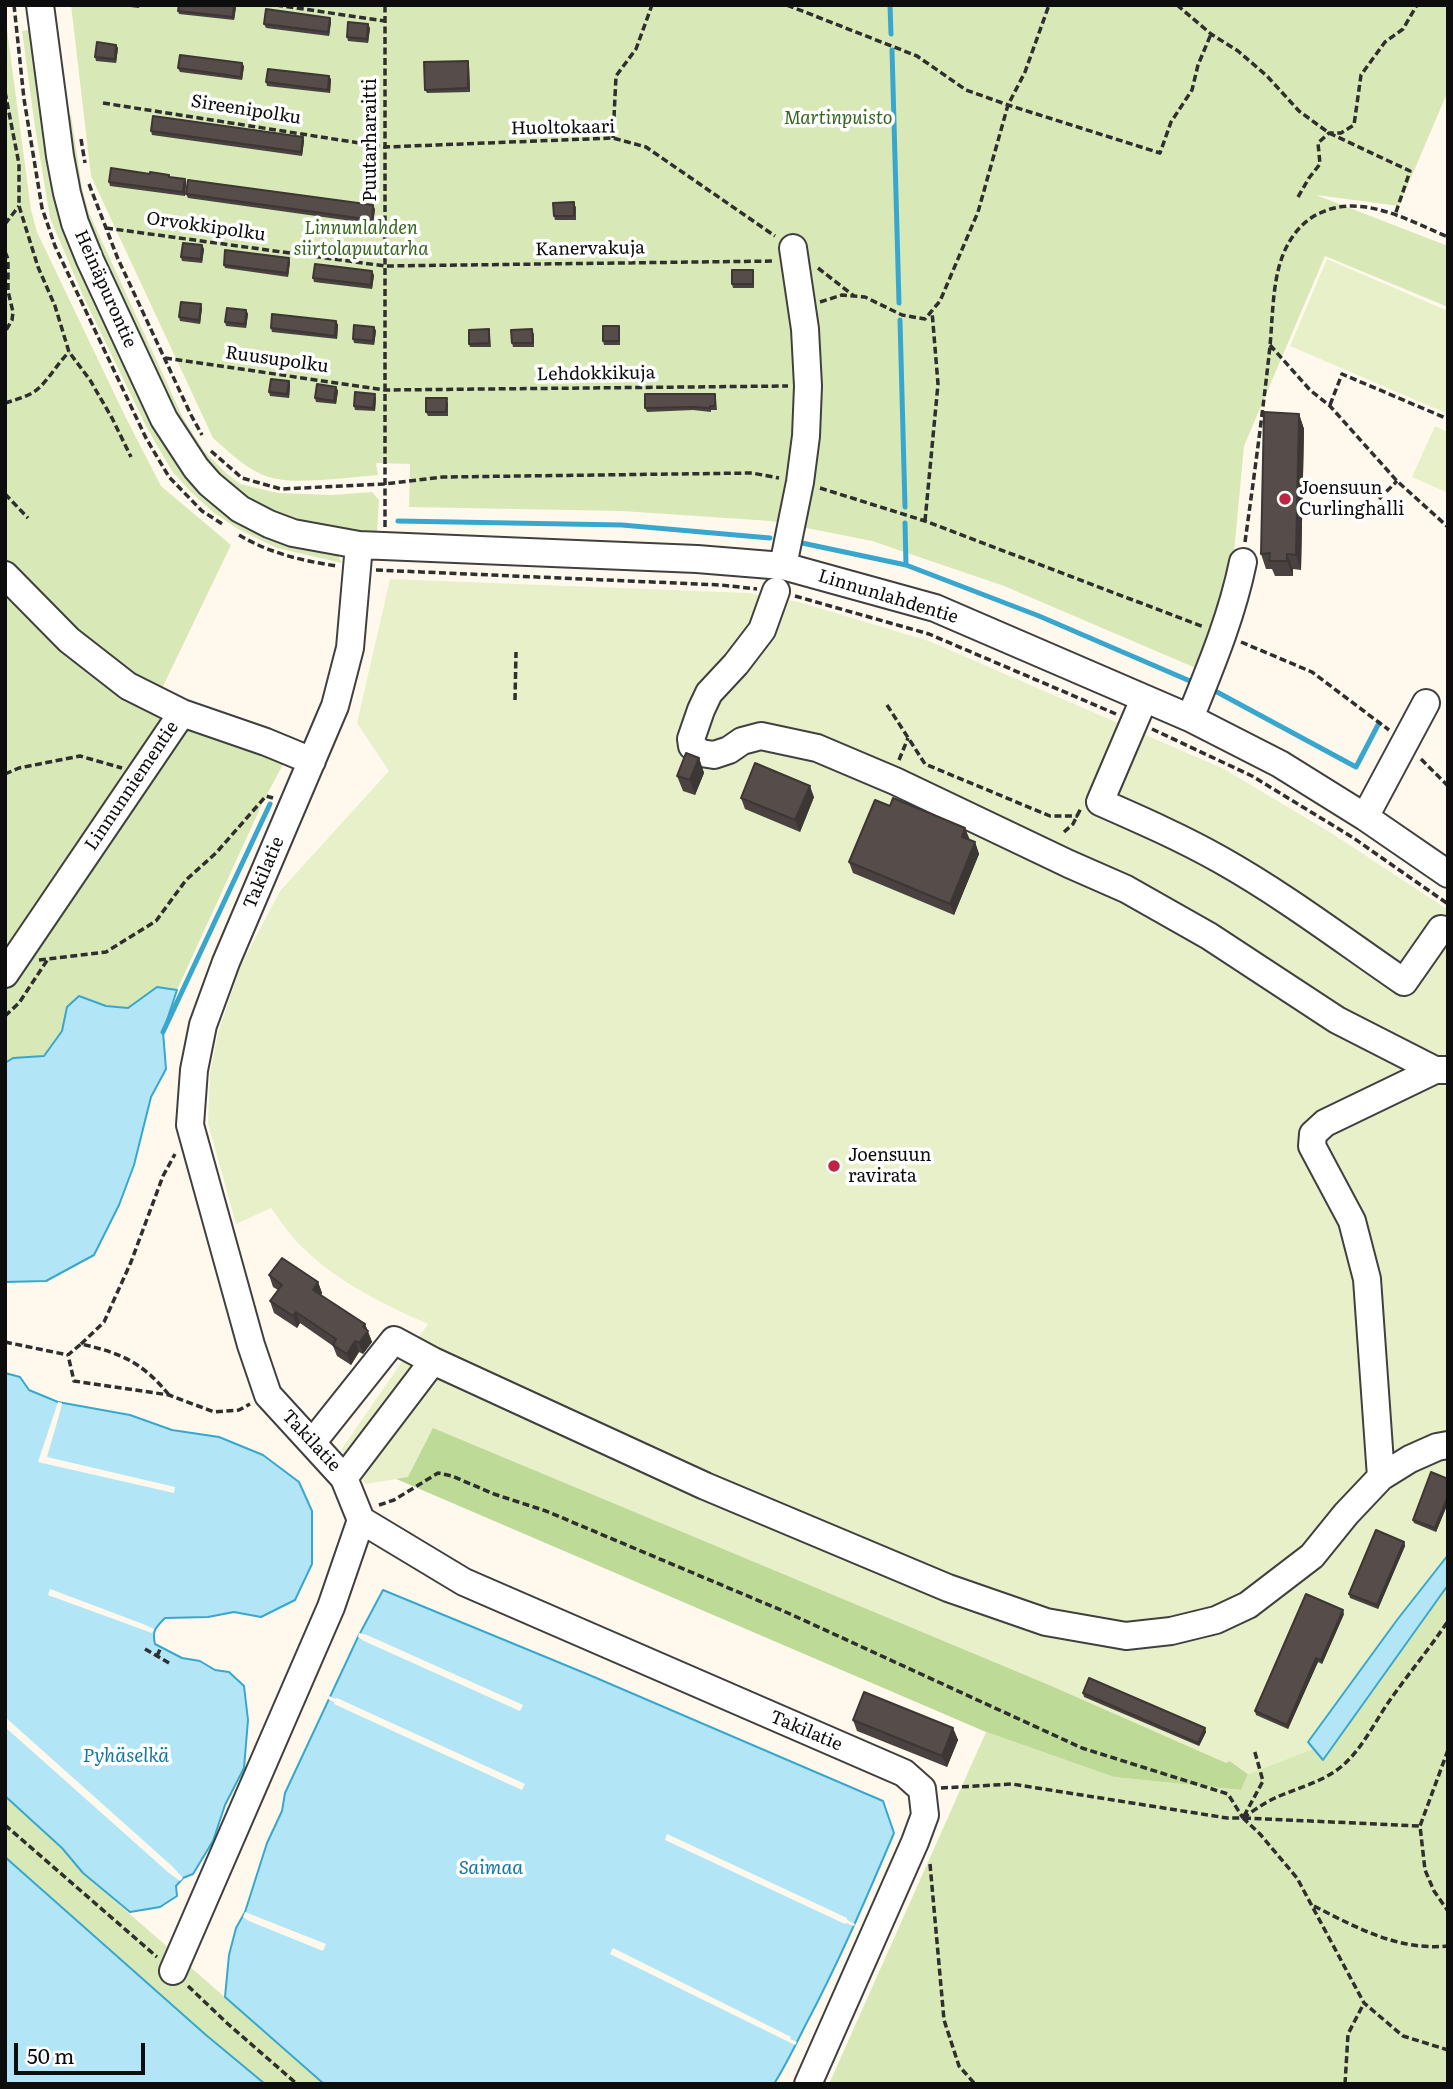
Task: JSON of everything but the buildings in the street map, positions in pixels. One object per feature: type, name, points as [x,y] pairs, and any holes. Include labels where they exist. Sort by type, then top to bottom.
[{"type":"street","name":"Heinäpurontie","points":[[40,5],[52,109],[67,193],[75,223],[90,260],[164,419],[184,452],[224,497],[269,524]]},
{"type":"street","points":[[794,255],[805,329],[808,386],[807,436],[800,482],[779,578],[762,630],[709,693],[691,739],[692,746],[701,753],[714,755],[729,750],[742,741],[761,736],[817,748],[895,781],[1069,864],[1126,888],[1209,936],[1338,1020],[1442,1070]]},
{"type":"street","name":"Linnunlahdentie","points":[[269,524],[304,536],[372,546],[697,559],[935,608],[1190,718],[1280,764],[1365,817],[1448,874]]},
{"type":"street","name":"Takilatie","points":[[372,546],[335,706],[226,961],[203,1025],[194,1070],[190,1125],[251,1345],[268,1395],[344,1478],[359,1516],[464,1582],[904,1773],[922,1790]]},
{"type":"street","points":[[1190,718],[1223,634],[1243,562]]},
{"type":"street","points":[[5,575],[69,640],[128,686],[182,713]]},
{"type":"street","points":[[1144,699],[1100,802],[1174,835],[1223,861],[1278,895],[1404,982],[1446,927]]},
{"type":"street","points":[[1365,817],[1426,703]]},
{"type":"street","name":"Linnunniementie","points":[[9,968],[182,713],[312,761]]},
{"type":"street","points":[[1381,1477],[1367,1279],[1352,1221],[1312,1146],[1313,1135],[1325,1123],[1442,1070]]},
{"type":"street","points":[[312,1443],[394,1340],[433,1361],[705,1486],[948,1588],[1046,1622],[1126,1636],[1171,1631],[1216,1620],[1248,1605],[1312,1556],[1381,1477],[1410,1459],[1448,1445]]},
{"type":"street","points":[[344,1478],[433,1361]]},
{"type":"street","points":[[173,1971],[331,1607],[359,1516]]},
{"type":"street","points":[[808,2084],[915,1842],[925,1815],[922,1790]]},
{"type":"path","points":[[276,5],[385,21]]},
{"type":"path","name":"Puutarharaitti","points":[[372,546],[385,484],[385,5]]},
{"type":"path","points":[[613,138],[615,76],[636,49],[652,5]]},
{"type":"path","points":[[787,5],[917,56],[966,90],[1160,153],[1171,122],[1192,90],[1198,65],[1211,34]]},
{"type":"path","points":[[805,329],[819,302],[842,295],[865,297],[902,315],[925,319],[940,301],[978,212],[1008,105],[1025,72],[1049,5]]},
{"type":"path","points":[[1177,5],[1211,34],[1238,51],[1267,76],[1299,111],[1329,133],[1410,171],[1395,215]]},
{"type":"path","points":[[1298,197],[1320,164],[1318,143],[1329,133],[1341,133],[1354,125],[1362,75],[1384,42],[1403,29],[1417,5]]},
{"type":"path","points":[[5,92],[19,164],[19,206],[69,352],[90,380],[131,457]]},
{"type":"path","name":"Sireenipolku","points":[[103,103],[385,147]]},
{"type":"path","points":[[80,131],[86,169]]},
{"type":"path","name":"Huoltokaari","points":[[385,147],[613,138],[646,147],[854,296]]},
{"type":"path","points":[[88,181],[118,259],[191,415],[205,439]]},
{"type":"path","points":[[1243,562],[1273,307],[1286,248],[1299,228],[1320,213],[1339,207],[1360,205],[1395,215],[1448,237]]},
{"type":"path","points":[[5,224],[19,206]]},
{"type":"path","name":"Orvokkipolku","points":[[106,228],[385,265]]},
{"type":"path","points":[[5,253],[8,259],[8,291],[13,312],[5,332]]},
{"type":"path","name":"Kanervakuja","points":[[385,265],[794,255]]},
{"type":"path","points":[[925,521],[938,384],[932,311]]},
{"type":"path","points":[[1270,345],[1398,481],[1448,527]]},
{"type":"path","points":[[5,403],[39,389],[69,352]]},
{"type":"path","name":"Ruusupolku","points":[[164,358],[385,390]]},
{"type":"path","points":[[1330,406],[1342,374],[1448,419]]},
{"type":"path","name":"Lehdokkikuja","points":[[385,390],[808,386]]},
{"type":"path","points":[[211,451],[242,478],[281,489],[385,484],[443,477],[752,473],[800,482],[925,521],[1223,634],[1312,672],[1405,743],[1448,786]]},
{"type":"path","points":[[1379,499],[1398,481]]},
{"type":"path","points":[[5,494],[28,518]]},
{"type":"path","points":[[514,700],[516,652]]},
{"type":"path","points":[[887,705],[925,764],[1050,816],[1078,816]]},
{"type":"path","points":[[898,762],[908,738]]},
{"type":"path","points":[[5,774],[19,768],[80,756],[141,773]]},
{"type":"path","points":[[9,968],[48,959],[106,953],[156,921],[186,880],[216,853],[266,796],[294,804]]},
{"type":"path","points":[[1064,832],[1073,824]]},
{"type":"path","points":[[5,1016],[19,1003],[48,959]]},
{"type":"path","points":[[68,1355],[104,1322],[131,1262],[163,1176],[190,1125]]},
{"type":"path","points":[[5,1342],[68,1355]]},
{"type":"path","points":[[80,1343],[115,1352],[153,1375],[169,1395]]},
{"type":"path","points":[[68,1355],[74,1381],[169,1395],[214,1412],[239,1409],[268,1395]]},
{"type":"path","points":[[359,1516],[394,1500],[438,1473],[452,1476],[494,1494],[546,1511],[788,1613],[1082,1748],[1228,1794],[1243,1818],[1297,1878],[1364,2003],[1403,2036],[1448,2050]]},
{"type":"path","points":[[1243,1818],[1273,1798],[1335,1772],[1355,1753],[1448,1621]]},
{"type":"path","points":[[156,1656],[160,1647]]},
{"type":"path","points":[[145,1649],[169,1663]]},
{"type":"path","points":[[1243,1818],[1263,1781],[1254,1749]]},
{"type":"path","points":[[1448,1750],[1420,1826],[1425,1870],[1434,1891],[1448,1911]]},
{"type":"path","points":[[922,1790],[1012,1784],[1214,1816],[1420,1826]]},
{"type":"path","points":[[5,1825],[173,1971],[228,2024],[297,2084]]},
{"type":"path","points":[[929,1855],[944,2020],[959,2066],[975,2084]]},
{"type":"path","points":[[1312,1905],[1360,1930],[1383,1938],[1421,1947],[1448,1946]]},
{"type":"path","points":[[1345,2084],[1348,2034],[1364,2003]]},
{"type":"green space","points":[[71,5],[1448,5],[1448,91],[1399,206],[1316,195],[1448,246],[1448,307],[1325,256],[1244,446],[1232,574],[1198,669],[1004,586],[872,541],[771,521],[622,511],[409,507],[410,464],[376,463],[378,475],[310,481],[272,478],[248,467],[213,438],[91,176]]},
{"type":"green space","points":[[5,14],[31,210],[37,232],[161,486],[231,545],[154,705],[287,757],[263,802],[177,990],[147,1012],[5,1138]]},
{"type":"green space","points":[[22,31],[31,31],[45,131],[186,474],[337,554],[342,563],[277,548],[238,529],[213,512],[172,471],[147,428],[84,298],[50,218]]},
{"type":"green space","points":[[62,114],[71,115],[82,188],[89,213],[183,418],[204,451],[240,484],[278,493],[332,495],[372,492],[379,500],[377,534],[299,524],[262,507],[226,486],[189,444],[78,208]]},
{"type":"green space","points":[[1327,259],[1448,311],[1448,414],[1290,346]]},
{"type":"green space","points":[[1435,426],[1448,432],[1448,493],[1412,477]]},
{"type":"green space","name":"Joensuun ravirata","points":[[390,579],[748,593],[799,602],[929,641],[1224,769],[1333,834],[1448,910],[1448,1571],[1315,1748],[1248,1774],[1230,1761],[1226,1763],[1049,1685],[433,1428],[408,1477],[366,1484],[341,1450],[428,1324],[377,1300],[316,1260],[298,1243],[271,1208],[236,1224],[208,1123],[210,1073],[218,1033],[240,967],[280,891],[389,771],[357,723]]},
{"type":"green space","points":[[426,1417],[1230,1761],[1248,1774],[1241,1790],[1114,1777],[986,1732],[394,1478]]},
{"type":"green space","points":[[1448,1571],[1448,2084],[829,2084],[986,1732],[1114,1777],[1241,1790],[1248,1774],[1315,1748]]},
{"type":"green space","points":[[5,1796],[62,1848],[83,1873],[324,2084],[265,2084],[5,1857]]},
{"type":"water","points":[[157,987],[177,990],[163,1032],[166,1069],[151,1097],[134,1165],[119,1205],[94,1255],[46,1281],[5,1282],[5,1063],[13,1058],[44,1056],[62,1031],[67,1007],[79,996],[106,1006],[128,1008]]},
{"type":"water","name":"Pyhäselkä","points":[[5,1373],[20,1377],[29,1390],[58,1402],[130,1415],[172,1430],[219,1437],[263,1455],[299,1482],[312,1511],[312,1564],[295,1600],[261,1617],[234,1612],[208,1617],[165,1618],[155,1630],[155,1644],[182,1658],[200,1661],[215,1670],[229,1672],[244,1686],[248,1720],[244,1768],[225,1805],[213,1841],[193,1874],[183,1878],[176,1886],[177,1896],[160,1907],[130,1912],[83,1873],[62,1848],[5,1796]]},
{"type":"water","points":[[1448,1555],[1448,1585],[1323,1760],[1308,1742]]},
{"type":"water","name":"Saimaa","points":[[383,1590],[883,1801],[894,1833],[829,1979],[774,2084],[324,2084],[225,1997],[229,1955],[236,1928],[245,1912],[267,1843],[282,1811],[285,1793]]},
{"type":"water","points":[[5,1857],[206,2035],[265,2084],[5,2084]]},
{"type":"pier","points":[[58,1402],[62,1403],[47,1457],[175,1487],[174,1493],[38,1462]]},
{"type":"pier","points":[[50,1589],[154,1629],[152,1633],[48,1595]]},
{"type":"pier","points":[[359,1633],[523,1705],[520,1711],[364,1641],[358,1637]]},
{"type":"pier","points":[[329,1696],[525,1784],[522,1790],[334,1704],[328,1699]]},
{"type":"pier","points":[[5,1717],[183,1878],[180,1881],[169,1873],[5,1727]]},
{"type":"pier","points":[[667,1834],[855,1924],[845,1924],[665,1840]]},
{"type":"pier","points":[[245,1912],[326,1944],[323,1951],[249,1921],[243,1917]]},
{"type":"pier","points":[[613,1948],[797,2042],[795,2045],[610,1954]]},
{"type":"waterway","points":[[890,5],[891,34]]},
{"type":"waterway","points":[[892,50],[899,303]]},
{"type":"waterway","points":[[900,320],[905,507]]},
{"type":"waterway","points":[[398,521],[622,525],[770,538]]},
{"type":"waterway","points":[[802,543],[906,565],[905,523]]},
{"type":"waterway","points":[[906,565],[1039,616],[1190,681]]},
{"type":"waterway","points":[[1217,692],[1356,767],[1379,723]]},
{"type":"waterway","points":[[163,1032],[270,804]]},
{"type":"place","name":"Joensuun Curlinghalli","points":[[1285,499]]},
{"type":"place","name":"Joensuun ravirata","points":[[834,1166]]},
{"type":"park label","name":"Martinpuisto","points":[[838,119]]},
{"type":"park label","name":"Linnunlahden siirtolapuutarha","points":[[361,239]]}]
